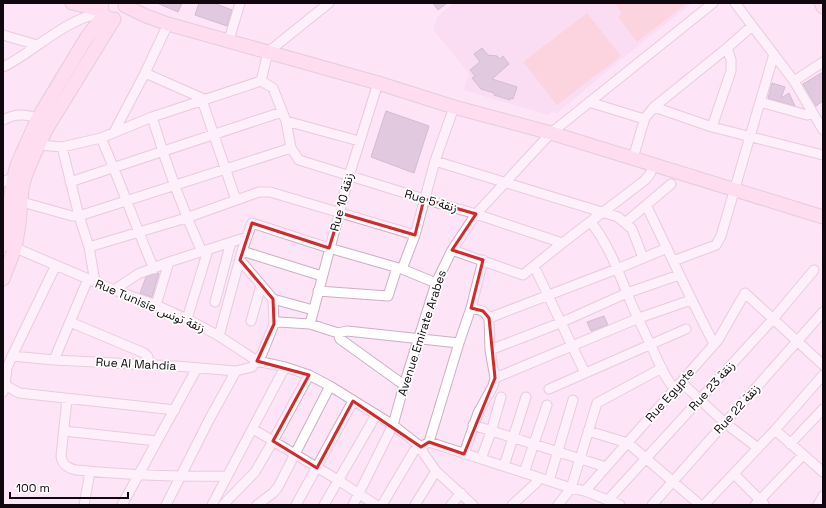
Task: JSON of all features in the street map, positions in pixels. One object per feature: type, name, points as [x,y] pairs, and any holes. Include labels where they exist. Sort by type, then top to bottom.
[{"type":"street","points":[[72,3],[146,16],[168,24],[378,82],[454,107],[551,133],[823,216]]},
{"type":"street","points":[[229,40],[240,3]]},
{"type":"street","points":[[261,81],[268,52],[329,3]]},
{"type":"street","name":"Avenue Emirate Arabes","points":[[353,505],[360,494],[393,426],[404,385],[436,283],[452,250],[476,214],[551,133],[713,3]]},
{"type":"street","points":[[735,3],[794,80],[823,130]]},
{"type":"street","points":[[821,3],[823,7]]},
{"type":"street","points":[[3,67],[16,61],[37,45],[79,20],[112,10]]},
{"type":"street","points":[[3,279],[6,244],[8,179],[17,165],[38,118],[87,37],[112,10]]},
{"type":"street","points":[[6,244],[19,225],[22,188],[25,177],[39,145],[112,10]]},
{"type":"street","points":[[114,132],[145,73],[168,24]]},
{"type":"street","points":[[633,158],[644,119],[654,107],[752,26]]},
{"type":"street","points":[[3,35],[37,45]]},
{"type":"street","points":[[712,127],[731,70],[731,60],[727,48]]},
{"type":"street","points":[[673,261],[716,245],[721,236],[736,190],[774,54]]},
{"type":"street","points":[[794,80],[823,62]]},
{"type":"street","points":[[145,73],[203,100],[213,135],[236,200]]},
{"type":"street","points":[[22,202],[72,216],[79,216],[291,148],[284,117],[273,88],[261,81],[152,117],[101,138],[62,147],[39,145]]},
{"type":"street","name":"Rue 10 زنقة","points":[[310,324],[349,176],[378,82]]},
{"type":"street","points":[[589,102],[644,119]]},
{"type":"street","points":[[760,102],[807,115],[813,113]]},
{"type":"street","points":[[318,291],[388,296],[414,235],[435,161],[454,107]]},
{"type":"street","points":[[654,107],[712,127],[823,155]]},
{"type":"street","points":[[3,120],[23,114],[38,118],[50,125]]},
{"type":"street","points":[[152,117],[162,152],[186,218],[205,251],[187,319]]},
{"type":"street","points":[[70,182],[213,135],[284,117],[359,141]]},
{"type":"street","points":[[101,138],[154,269]]},
{"type":"street","points":[[54,360],[70,322],[92,281],[89,247],[79,216],[62,147]]},
{"type":"street","name":"Rue 5 زنقة","points":[[291,148],[299,160],[476,214],[562,243]]},
{"type":"street","points":[[435,161],[505,181],[618,217],[632,229],[643,258]]},
{"type":"street","points":[[452,250],[523,275],[562,243],[605,212],[645,180],[650,174],[654,164]]},
{"type":"street","points":[[625,223],[671,184]]},
{"type":"street","points":[[89,247],[186,218],[259,192],[270,192],[414,235]]},
{"type":"street","points":[[646,205],[691,300],[714,344]]},
{"type":"street","points":[[591,222],[602,236],[650,344],[670,384],[678,386],[700,400],[725,423],[758,448]]},
{"type":"street","points":[[219,336],[242,251],[252,223],[329,248],[400,268],[436,283]]},
{"type":"street","points":[[114,290],[138,274],[247,237]]},
{"type":"street","points":[[215,302],[231,242]]},
{"type":"street","name":"Rue Tunisie زنقة تونس","points":[[6,244],[92,281],[156,305],[187,319],[219,336],[257,361],[285,366],[309,375],[330,386],[425,445],[424,454],[436,472],[473,505]]},
{"type":"street","points":[[489,318],[667,248]]},
{"type":"street","points":[[242,251],[322,276]]},
{"type":"street","points":[[240,260],[272,299],[313,310]]},
{"type":"street","points":[[425,445],[471,308],[483,260]]},
{"type":"street","points":[[156,305],[170,262]]},
{"type":"street","points":[[56,265],[12,356],[7,368],[4,389],[19,393],[67,399],[175,410]]},
{"type":"street","points":[[534,266],[585,373]]},
{"type":"street","name":"Rue 23 زنقة","points":[[608,500],[773,319],[814,270]]},
{"type":"street","points":[[490,350],[560,323],[627,293],[679,275]]},
{"type":"street","points":[[251,321],[261,286]]},
{"type":"street","name":"Rue Egypte","points":[[585,491],[714,344],[745,293],[773,319]]},
{"type":"street","points":[[257,361],[262,354],[274,324],[272,299]]},
{"type":"street","points":[[495,378],[639,318],[691,300]]},
{"type":"street","points":[[464,454],[478,413],[493,386],[495,378],[490,350],[489,318],[483,311],[471,308]]},
{"type":"street","name":"Rue 22 زنقة","points":[[652,505],[823,312]]},
{"type":"street","points":[[773,319],[823,365]]},
{"type":"street","points":[[70,322],[144,353],[148,357],[149,364]]},
{"type":"street","points":[[274,324],[279,322],[310,324],[338,333],[347,331],[459,343]]},
{"type":"street","points":[[549,389],[686,329]]},
{"type":"street","points":[[338,333],[340,339],[404,385]]},
{"type":"street","name":"Rue Al Mahdia","points":[[12,356],[236,371],[252,367],[257,361]]},
{"type":"street","points":[[212,505],[285,366]]},
{"type":"street","points":[[122,505],[197,368]]},
{"type":"street","points":[[558,505],[571,488],[597,403],[662,368]]},
{"type":"street","points":[[166,505],[210,418],[236,371]]},
{"type":"street","points":[[223,505],[255,472],[309,375]]},
{"type":"street","points":[[704,505],[819,386],[823,375]]},
{"type":"street","points":[[257,505],[273,494],[278,487],[330,386]]},
{"type":"street","points":[[482,459],[501,397]]},
{"type":"street","points":[[504,466],[526,397]]},
{"type":"street","points":[[67,399],[61,456],[63,464],[68,468],[90,472],[139,475],[181,477],[227,476]]},
{"type":"street","points":[[549,481],[573,400]]},
{"type":"street","points":[[296,505],[353,401]]},
{"type":"street","points":[[524,473],[547,405]]},
{"type":"street","points":[[790,444],[823,409]]},
{"type":"street","points":[[324,505],[376,415]]},
{"type":"street","points":[[474,426],[606,467]]},
{"type":"street","points":[[252,429],[338,480],[376,505]]},
{"type":"street","points":[[775,430],[823,472]]},
{"type":"street","points":[[588,431],[628,443],[700,505]]},
{"type":"street","points":[[64,432],[157,441]]},
{"type":"street","points":[[382,505],[414,451],[425,445],[482,459],[571,488],[585,491],[620,505]]},
{"type":"street","points":[[734,474],[760,504],[803,455]]},
{"type":"street","points":[[84,505],[90,472]]},
{"type":"street","points":[[415,505],[436,472]]},
{"type":"street","points":[[512,505],[536,483],[539,478]]},
{"type":"street","points":[[452,505],[460,493]]},
{"type":"street","points":[[818,505],[823,496]]},
{"type":"highlighted area","points":[[424,199],[476,214],[452,250],[483,260],[471,308],[483,311],[489,318],[495,378],[464,454],[429,442],[421,447],[353,401],[317,468],[273,441],[309,375],[257,361],[274,324],[273,299],[240,260],[252,223],[329,248],[340,213],[415,235]]},
{"type":"shaded area","points":[[454,3],[692,3],[556,114],[554,111],[548,115],[464,90],[469,73],[433,30],[438,16]]},
{"type":"shaded area","points":[[614,3],[687,3],[637,42],[618,17],[622,13]]},
{"type":"shaded area","points":[[587,13],[621,56],[557,105],[523,62]]},
{"type":"building","points":[[157,3],[182,3],[178,12]]},
{"type":"building","points":[[199,3],[214,3],[232,10],[227,26],[195,15]]},
{"type":"building","points":[[433,3],[447,3],[438,10]]},
{"type":"building","points":[[482,48],[488,55],[497,56],[500,59],[503,56],[509,64],[492,79],[517,87],[513,99],[511,98],[510,100],[494,95],[494,93],[481,89],[472,78],[475,76],[470,70],[480,62],[474,54]]},
{"type":"building","points":[[823,72],[823,101],[816,106],[803,84]]},
{"type":"building","points":[[772,83],[785,87],[781,98],[789,93],[795,106],[768,98]]},
{"type":"building","points":[[386,111],[429,126],[414,173],[371,157]]},
{"type":"building","points":[[159,273],[152,297],[140,293],[146,277]]},
{"type":"building","points":[[604,316],[608,325],[591,331],[587,322]]}]
